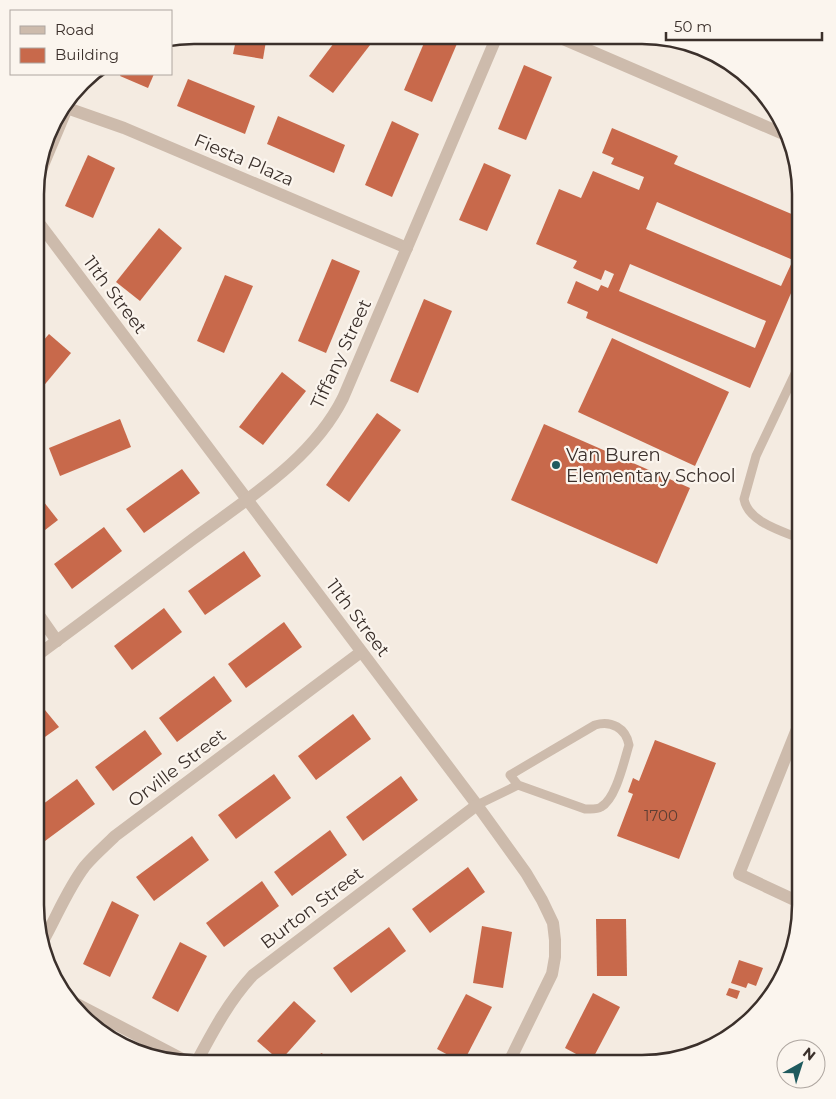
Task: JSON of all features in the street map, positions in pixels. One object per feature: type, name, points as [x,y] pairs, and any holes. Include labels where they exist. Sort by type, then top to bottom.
[{"type":"street","name":"Tiffany Street","points":[[44,651],[246,499],[301,455],[313,443],[335,414],[494,44]]},
{"type":"street","points":[[575,44],[779,132]]},
{"type":"street","name":"Fiesta Plaza","points":[[70,109],[124,128],[407,248]]},
{"type":"street","name":"11th Street","points":[[44,230],[477,806],[526,873],[542,900],[552,923],[555,940],[552,974],[512,1055]]},
{"type":"street","points":[[44,622],[57,641]]},
{"type":"street","name":"Orville Street","points":[[47,934],[75,881],[85,866],[104,846],[361,652]]},
{"type":"street","points":[[792,742],[739,874],[792,898]]},
{"type":"street","name":"Burton Street","points":[[200,1055],[222,1013],[253,974],[477,806]]},
{"type":"street","points":[[85,1008],[172,1054]]},
{"type":"lane","points":[[792,380],[756,456],[744,499],[745,505],[755,516],[792,535]]},
{"type":"lane","points":[[477,806],[518,785],[585,809],[601,807],[612,796],[629,745],[628,739],[618,727],[610,723],[595,725],[510,775],[518,785]]},
{"type":"building","points":[[235,44],[266,44],[263,59],[233,54]]},
{"type":"building","points":[[333,44],[371,44],[333,93],[309,76]]},
{"type":"building","points":[[424,44],[457,44],[432,102],[404,90]]},
{"type":"building","points":[[524,65],[552,77],[526,140],[498,129]]},
{"type":"building","points":[[120,75],[154,75],[148,88]]},
{"type":"building","points":[[188,79],[255,106],[245,134],[177,106]]},
{"type":"building","points":[[278,116],[345,145],[334,173],[267,144]]},
{"type":"building","points":[[392,121],[419,134],[392,197],[365,185]]},
{"type":"building","points":[[612,128],[678,156],[674,164],[792,214],[792,260],[657,202],[646,229],[781,286],[792,262],[792,291],[750,388],[586,318],[588,312],[567,303],[576,281],[598,291],[601,285],[608,288],[614,274],[605,270],[601,280],[573,268],[577,261],[536,244],[559,189],[581,198],[593,171],[639,190],[644,177],[611,164],[614,158],[602,153]],"holes":[[[630,264],[766,321],[755,348],[619,291]]]},
{"type":"building","points":[[88,155],[115,168],[93,218],[65,206]]},
{"type":"building","points":[[484,163],[511,175],[487,231],[459,220]]},
{"type":"building","points":[[159,228],[182,248],[140,301],[116,282]]},
{"type":"building","points":[[332,259],[360,271],[326,353],[298,341]]},
{"type":"building","points":[[225,275],[253,286],[224,353],[197,341]]},
{"type":"building","points":[[424,299],[452,311],[418,393],[390,381]]},
{"type":"building","points":[[49,334],[71,353],[44,385],[44,340]]},
{"type":"building","points":[[612,338],[729,392],[695,466],[578,412]]},
{"type":"building","points":[[282,372],[306,391],[263,445],[239,427]]},
{"type":"building","points":[[377,413],[401,430],[349,502],[326,485]]},
{"type":"building","points":[[120,419],[131,447],[60,476],[49,448]]},
{"type":"building","points":[[544,424],[690,488],[657,564],[511,500]]},
{"type":"building","points":[[182,469],[200,493],[144,533],[126,509]]},
{"type":"building","points":[[44,502],[58,520],[44,531]]},
{"type":"building","points":[[104,527],[122,551],[72,589],[54,564]]},
{"type":"building","points":[[244,551],[261,576],[205,615],[188,591]]},
{"type":"building","points":[[164,608],[182,632],[132,670],[114,646]]},
{"type":"building","points":[[284,622],[302,647],[246,688],[228,664]]},
{"type":"building","points":[[214,676],[232,701],[177,742],[159,718]]},
{"type":"building","points":[[44,709],[59,727],[44,738]]},
{"type":"building","points":[[353,714],[371,739],[316,780],[298,756]]},
{"type":"building","points":[[145,730],[162,754],[113,791],[95,767]]},
{"type":"building","points":[[655,740],[716,763],[679,859],[617,836],[633,794],[628,792],[633,778],[639,781]]},
{"type":"building","points":[[274,774],[291,798],[236,839],[218,815]]},
{"type":"building","points":[[401,776],[418,800],[363,841],[346,817]]},
{"type":"building","points":[[77,779],[95,804],[45,841],[44,803]]},
{"type":"building","points":[[330,830],[347,855],[292,896],[274,872]]},
{"type":"building","points":[[192,836],[209,860],[154,901],[136,877]]},
{"type":"building","points":[[468,867],[485,892],[430,933],[412,909]]},
{"type":"building","points":[[262,881],[279,906],[224,947],[206,923]]},
{"type":"building","points":[[112,901],[139,915],[110,977],[83,964]]},
{"type":"building","points":[[596,919],[626,919],[627,976],[597,976]]},
{"type":"building","points":[[482,926],[512,932],[503,988],[473,983]]},
{"type":"building","points":[[389,927],[406,951],[351,993],[333,968]]},
{"type":"building","points":[[180,942],[207,956],[178,1012],[152,998]]},
{"type":"building","points":[[739,960],[763,968],[756,986],[748,983],[746,988],[731,983]]},
{"type":"building","points":[[729,988],[740,991],[737,999],[726,995]]},
{"type":"building","points":[[593,993],[620,1007],[595,1055],[578,1055],[565,1048]]},
{"type":"building","points":[[466,994],[492,1007],[467,1055],[448,1055],[437,1049]]},
{"type":"building","points":[[294,1001],[316,1021],[285,1055],[273,1055],[257,1041]]},
{"type":"place","name":"Van Buren Elementary School","points":[[556,465]]}]
